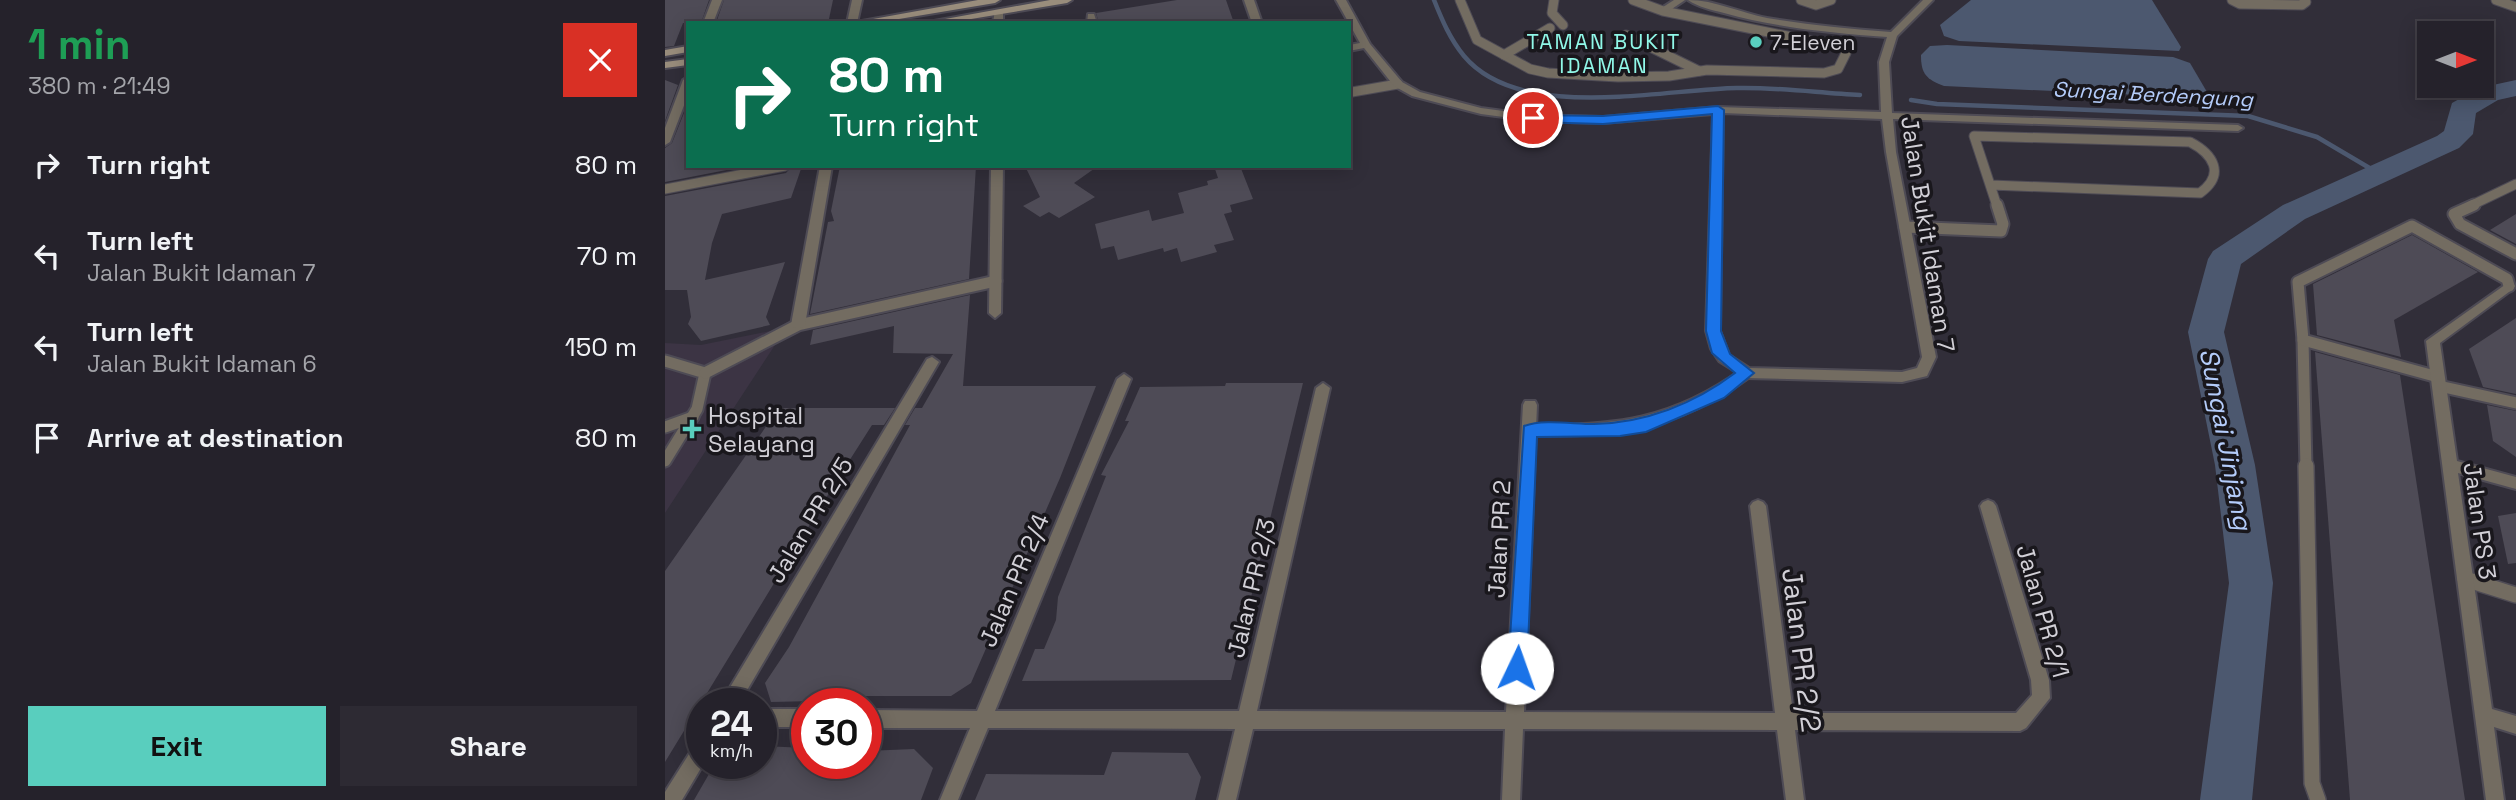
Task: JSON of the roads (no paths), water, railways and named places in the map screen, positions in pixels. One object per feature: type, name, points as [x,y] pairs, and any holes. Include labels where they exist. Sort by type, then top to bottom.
[{"type":"main road","points":[[866,21],[995,0]]},
{"type":"main road","points":[[941,21],[1067,0]]},
{"type":"main road","points":[[665,53],[686,49]]},
{"type":"main road","points":[[665,65],[686,61]]},
{"type":"street","points":[[709,21],[716,0]]},
{"type":"street","points":[[854,21],[857,0]]},
{"type":"street","points":[[1249,0],[1256,21]]},
{"type":"street","points":[[1341,0],[1366,45],[1398,84],[1416,94],[1439,101],[1533,118],[1603,120],[1718,110],[2238,128]]},
{"type":"street","points":[[1663,11],[1680,0]]},
{"type":"street","points":[[1693,0],[1729,14],[1893,35],[1928,0]]},
{"type":"street","points":[[998,12],[998,21]]},
{"type":"street","name":"Jalan Bukit Idaman 7","points":[[1746,373],[1902,377],[1922,372],[1929,357],[1885,115],[1884,62],[1893,35]]},
{"type":"street","points":[[1351,48],[1366,45]]},
{"type":"street","points":[[665,142],[686,84]]},
{"type":"street","points":[[1718,110],[1713,331],[1718,349],[1724,358],[1746,373]]},
{"type":"street","points":[[798,325],[826,168]]},
{"type":"street","points":[[995,313],[996,168]]},
{"type":"street","name":"Jalan PS 3","points":[[2495,800],[2433,341],[2508,286]]},
{"type":"street","name":"Jalan PR 2/5","points":[[738,688],[932,362]]},
{"type":"street","name":"Jalan PR 2/4","points":[[949,800],[1124,379]]},
{"type":"street","name":"Jalan PR 2/3","points":[[1227,800],[1323,388]]},
{"type":"street","name":"Jalan PR 2","points":[[1511,800],[1530,405]]},
{"type":"street","points":[[2450,464],[2516,483]]},
{"type":"street","name":"Jalan PR 2/2","points":[[1758,506],[1795,800]]},
{"type":"street","name":"Jalan PR 2/1","points":[[1784,721],[2020,722],[2041,698],[2040,680],[1988,506]]},
{"type":"street","points":[[2484,715],[2516,725]]},
{"type":"street","points":[[882,719],[1784,721]]},
{"type":"street","points":[[671,800],[686,775]]},
{"type":"lane","points":[[1459,0],[1477,40],[1529,69],[1548,73],[1618,77],[1669,76],[1699,71],[1834,72],[1846,53],[1844,48],[1784,38],[1663,11],[1633,0]]},
{"type":"lane","points":[[1554,0],[1552,13],[1563,24]]},
{"type":"lane","points":[[1801,0],[1816,5],[1831,0]]},
{"type":"lane","points":[[2232,0],[2240,4],[2302,5],[2306,2],[2304,0]]},
{"type":"lane","points":[[2496,0],[2516,7]]},
{"type":"lane","points":[[1784,38],[1791,24]]},
{"type":"lane","points":[[1503,55],[1551,27]]},
{"type":"lane","points":[[1626,35],[1699,71]]},
{"type":"lane","points":[[1352,92],[1398,84]]},
{"type":"lane","points":[[1905,227],[2001,230],[2003,225],[1974,136],[2190,142],[2207,151],[2215,169],[2211,185],[2200,193],[1991,185]]},
{"type":"lane","points":[[665,189],[775,168]]},
{"type":"lane","points":[[2516,184],[2454,214],[2460,224],[2516,254]]},
{"type":"lane","points":[[2318,800],[2312,783],[2303,340],[2298,282],[2407,226],[2422,229],[2507,279],[2508,286]]},
{"type":"lane","points":[[665,361],[705,373],[798,325],[996,281]]},
{"type":"lane","points":[[2303,340],[2516,402]]},
{"type":"lane","points":[[665,461],[693,417],[705,390],[705,373]]},
{"type":"lane","points":[[1529,430],[1620,430],[1646,426],[1719,394],[1746,373]]},
{"type":"lane","points":[[665,427],[693,417]]},
{"type":"lane","points":[[2465,579],[2516,595]]},
{"type":"water","points":[[1971,0],[2152,0],[2181,47],[2179,51],[1959,41],[1944,36],[1940,25]]},
{"type":"water","points":[[1930,46],[2173,57],[2190,63],[2207,92],[2204,98],[1944,86],[1926,75],[1921,55]]},
{"type":"waterway","name":"Sungai Berdengung","points":[[1434,0],[1450,36],[1464,56],[1489,77],[1520,89],[1555,96],[1593,98],[1737,88],[1860,95]]},
{"type":"waterway","name":"Sungai Jinjang","points":[[2226,800],[2251,583],[2235,465],[2206,332],[2225,259],[2294,212],[2448,142],[2458,134],[2462,109],[2489,94],[2516,88]]},
{"type":"waterway","name":"Sungai Berdengung","points":[[1911,100],[1937,104],[2248,116],[2317,137],[2378,173]]},
{"type":"place","name":"7-Eleven","points":[[1756,42]]},
{"type":"place","name":"Hospital Selayang","points":[[692,429]]},
{"type":"district","name":"TAMAN BUKIT IDAMAN","points":[[1604,53]]}]
